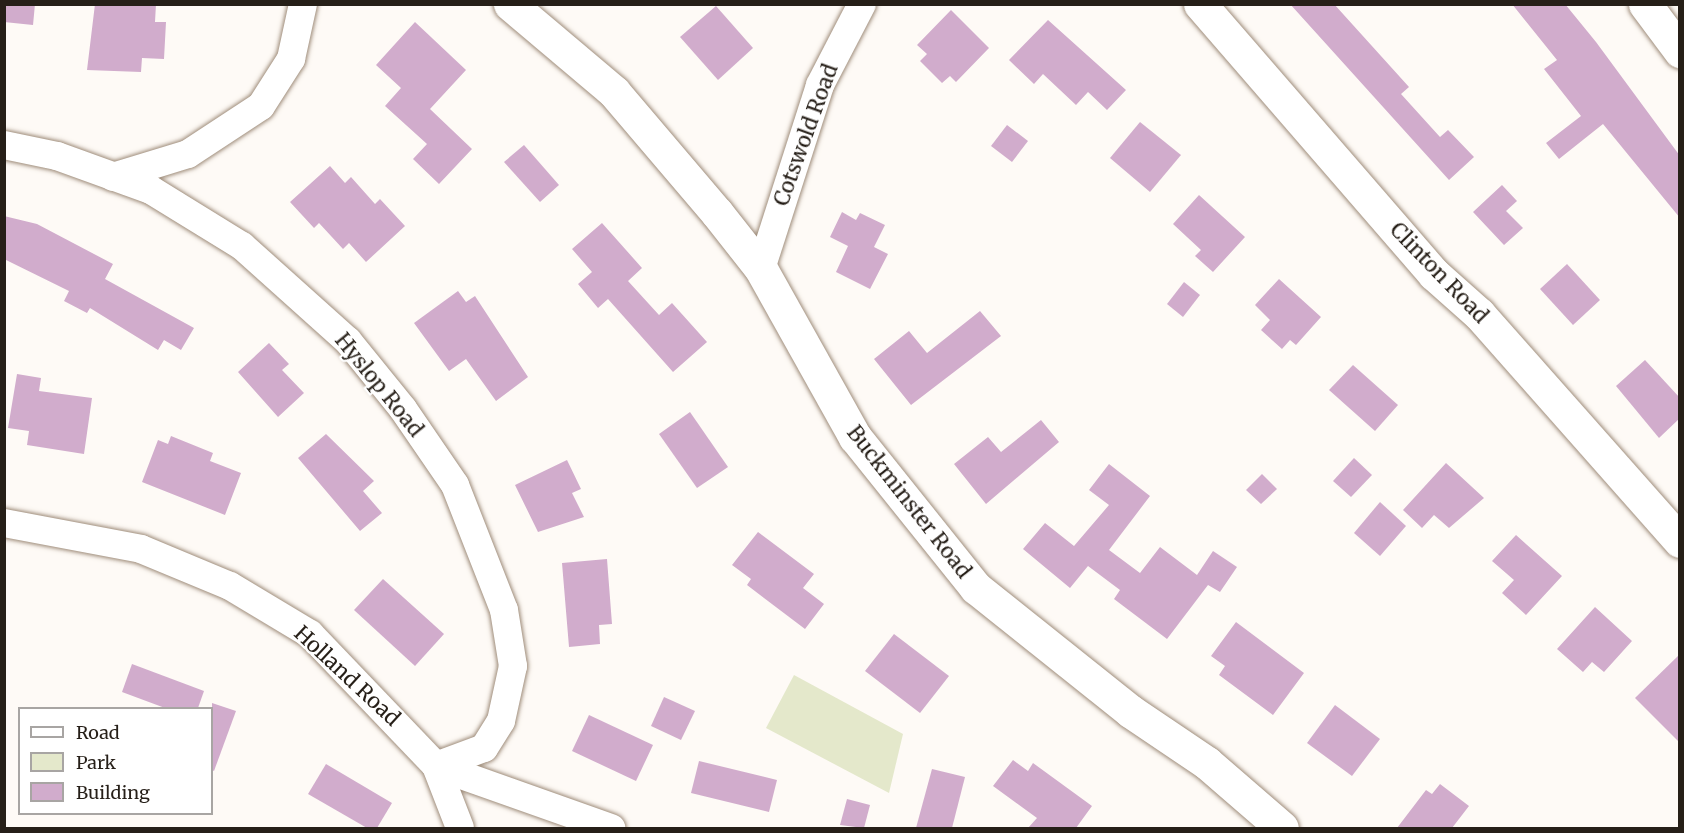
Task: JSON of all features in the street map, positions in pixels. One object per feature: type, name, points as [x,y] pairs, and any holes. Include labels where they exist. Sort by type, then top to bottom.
[{"type":"street","points":[[113,177],[188,154],[261,106],[291,59],[303,4]]},
{"type":"street","name":"Buckminster Road","points":[[510,4],[614,92],[761,269],[855,437],[976,588],[1130,711],[1207,763],[1282,828]]},
{"type":"street","name":"Cotswold Road","points":[[761,269],[820,85],[862,4]]},
{"type":"street","name":"Clinton Road","points":[[1200,4],[1434,274],[1479,314],[1680,541]]},
{"type":"street","points":[[1645,4],[1680,51]]},
{"type":"street","name":"Hyslop Road","points":[[4,145],[151,190],[242,246],[348,341],[455,486],[504,610],[513,666],[501,721],[484,748],[436,766]]},
{"type":"street","name":"Holland Road","points":[[4,522],[141,549],[262,603],[310,634],[436,766],[611,828]]},
{"type":"street","points":[[436,766],[460,828]]},
{"type":"green space","points":[[794,675],[903,734],[889,793],[766,728]]},
{"type":"building","points":[[4,4],[35,4],[33,25],[4,22]]},
{"type":"building","points":[[95,4],[156,4],[155,22],[166,22],[164,59],[142,58],[141,72],[87,70]]},
{"type":"building","points":[[1290,4],[1334,4],[1409,87],[1401,94],[1440,137],[1448,130],[1474,157],[1449,180]]},
{"type":"building","points":[[1512,4],[1565,4],[1596,42],[1680,156],[1680,218],[1603,124],[1559,159],[1546,143],[1581,116],[1544,69],[1557,60]]},
{"type":"building","points":[[716,6],[753,48],[718,80],[680,37]]},
{"type":"building","points":[[951,10],[989,48],[956,82],[950,76],[942,83],[920,61],[927,54],[917,45]]},
{"type":"building","points":[[1048,20],[1126,90],[1107,110],[1088,92],[1076,105],[1043,74],[1034,84],[1009,60]]},
{"type":"building","points":[[415,22],[466,70],[430,109],[472,149],[439,184],[413,159],[427,144],[385,106],[401,88],[376,65]]},
{"type":"building","points":[[1140,122],[1181,155],[1150,192],[1110,158]]},
{"type":"building","points":[[1007,125],[1028,141],[1012,162],[991,146]]},
{"type":"building","points":[[524,145],[559,185],[540,202],[504,162]]},
{"type":"building","points":[[330,166],[345,183],[351,177],[375,204],[380,199],[405,226],[366,262],[349,243],[343,249],[319,223],[314,228],[290,202]]},
{"type":"building","points":[[1502,185],[1517,201],[1506,211],[1523,228],[1504,245],[1473,212]]},
{"type":"building","points":[[1199,195],[1245,237],[1213,272],[1195,256],[1201,250],[1173,224]]},
{"type":"building","points":[[842,212],[856,220],[860,213],[885,225],[874,247],[888,254],[870,289],[836,272],[848,246],[830,237]]},
{"type":"building","points":[[4,216],[37,224],[113,264],[105,279],[194,328],[181,350],[164,340],[158,350],[90,308],[87,313],[64,301],[69,291],[4,259]]},
{"type":"building","points":[[602,223],[642,268],[628,281],[659,315],[672,303],[707,342],[673,372],[608,299],[598,308],[578,284],[592,272],[572,249]]},
{"type":"building","points":[[1567,264],[1600,300],[1573,325],[1540,289]]},
{"type":"building","points":[[1279,279],[1321,317],[1296,345],[1290,340],[1282,349],[1261,330],[1270,320],[1255,305]]},
{"type":"building","points":[[1184,282],[1200,295],[1183,317],[1167,304]]},
{"type":"building","points":[[458,291],[466,302],[475,296],[528,377],[496,401],[466,359],[449,371],[414,323]]},
{"type":"building","points":[[980,311],[1001,336],[911,405],[874,359],[909,331],[927,353]]},
{"type":"building","points":[[269,343],[289,364],[282,370],[304,393],[278,417],[238,372]]},
{"type":"building","points":[[1645,360],[1680,398],[1680,418],[1659,438],[1616,386]]},
{"type":"building","points":[[1353,365],[1398,405],[1375,431],[1329,390]]},
{"type":"building","points":[[17,374],[41,378],[39,391],[92,398],[84,454],[27,445],[29,431],[8,428]]},
{"type":"building","points":[[690,412],[728,467],[697,488],[659,434]]},
{"type":"building","points":[[1041,420],[1059,442],[986,504],[954,464],[988,437],[1001,452]]},
{"type":"building","points":[[326,434],[374,481],[363,491],[382,513],[360,531],[298,458]]},
{"type":"building","points":[[171,436],[213,453],[210,461],[241,473],[225,515],[142,482],[158,440],[168,444]]},
{"type":"building","points":[[1354,458],[1372,475],[1351,497],[1333,481]]},
{"type":"building","points":[[567,460],[581,489],[572,493],[584,517],[538,532],[515,485]]},
{"type":"building","points":[[1446,463],[1484,498],[1449,528],[1434,515],[1422,528],[1403,510]]},
{"type":"building","points":[[1109,464],[1150,496],[1109,550],[1140,573],[1160,547],[1197,575],[1213,551],[1237,567],[1220,592],[1208,585],[1167,639],[1114,599],[1120,590],[1088,566],[1070,588],[1023,549],[1045,523],[1074,546],[1109,505],[1089,490]]},
{"type":"building","points":[[1262,474],[1277,489],[1261,504],[1246,490]]},
{"type":"building","points":[[1380,502],[1406,526],[1380,556],[1354,533]]},
{"type":"building","points":[[758,532],[814,574],[803,588],[824,604],[805,629],[747,585],[751,579],[732,565]]},
{"type":"building","points":[[1516,535],[1562,576],[1526,615],[1502,593],[1514,580],[1492,561]]},
{"type":"building","points":[[607,559],[612,624],[599,625],[600,644],[569,647],[562,563]]},
{"type":"building","points":[[383,579],[444,634],[415,666],[354,610]]},
{"type":"building","points":[[1595,607],[1632,641],[1604,672],[1592,662],[1583,672],[1557,649]]},
{"type":"building","points":[[1236,622],[1304,673],[1273,715],[1219,675],[1225,666],[1211,656]]},
{"type":"building","points":[[894,634],[949,676],[920,713],[865,671]]},
{"type":"building","points":[[1680,654],[1680,743],[1635,698]]},
{"type":"building","points":[[132,664],[204,691],[198,707],[162,707],[122,692]]},
{"type":"building","points":[[664,697],[695,711],[681,740],[651,726]]},
{"type":"building","points":[[212,703],[236,711],[214,771],[213,707]]},
{"type":"building","points":[[1335,705],[1380,739],[1352,776],[1307,743]]},
{"type":"building","points":[[589,715],[653,745],[636,781],[572,751]]},
{"type":"building","points":[[1013,760],[1028,771],[1033,763],[1092,806],[1076,828],[1028,828],[1037,818],[993,786]]},
{"type":"building","points":[[699,761],[777,780],[769,812],[691,793]]},
{"type":"building","points":[[326,764],[392,803],[377,828],[367,828],[308,794]]},
{"type":"building","points":[[932,769],[965,777],[952,828],[916,828]]},
{"type":"building","points":[[1440,784],[1469,806],[1452,828],[1397,828],[1426,790],[1432,794]]},
{"type":"building","points":[[847,799],[870,805],[864,828],[840,825]]}]
